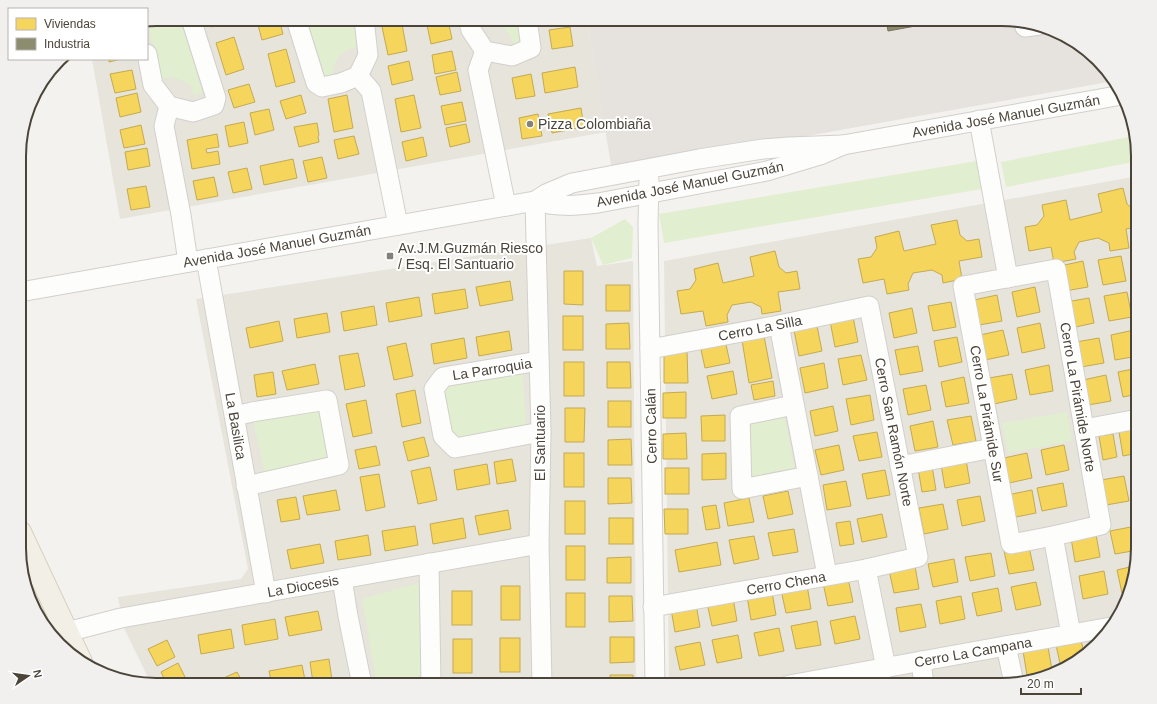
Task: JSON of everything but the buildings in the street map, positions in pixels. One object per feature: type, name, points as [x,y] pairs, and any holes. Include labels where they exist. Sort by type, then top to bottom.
[{"type":"main road","points":[[26,545],[75,649]]},
{"type":"street","points":[[148,59],[153,85],[169,106],[193,112],[214,105],[216,98],[193,26]]},
{"type":"street","points":[[298,26],[316,83],[322,87],[341,83],[358,76],[368,55],[365,26]]},
{"type":"street","points":[[469,26],[470,30],[485,51],[512,56],[531,48],[528,26]]},
{"type":"street","points":[[485,51],[478,70],[506,206]]},
{"type":"street","points":[[358,76],[371,90],[398,225]]},
{"type":"street","name":"Avenida José Manuel Guzmán","points":[[535,201],[546,194],[572,183],[736,152],[789,147],[843,145],[1116,96]]},
{"type":"street","name":"La Basilica","points":[[169,106],[164,126],[181,215],[197,261],[235,416],[246,486],[266,593]]},
{"type":"street","points":[[979,120],[1008,278]]},
{"type":"street","name":"Avenida José Manuel Guzmán","points":[[26,291],[535,201],[557,206],[598,203],[767,171],[814,157],[843,145]]},
{"type":"street","name":"Cerro Calán","points":[[649,168],[650,193],[648,224],[655,678]]},
{"type":"street","name":"El Santuario","points":[[535,201],[541,432],[539,544],[542,678]]},
{"type":"street","name":"Cerro La Pirámide Norte","points":[[1008,278],[1056,269],[1101,525],[1053,536]]},
{"type":"street","name":"Cerro La Pirámide Sur","points":[[1008,278],[963,286],[1011,544],[1053,536]]},
{"type":"street","name":"Cerro La Silla","points":[[650,349],[779,325],[869,306]]},
{"type":"street","name":"Cerro San Ramón Norte","points":[[869,306],[918,558]]},
{"type":"street","points":[[779,325],[827,575]]},
{"type":"street","name":"La Parroquia","points":[[539,361],[443,377],[434,390],[443,436],[455,448],[541,432]]},
{"type":"street","points":[[235,416],[327,400],[339,466],[246,486]]},
{"type":"street","points":[[794,405],[740,416],[742,489],[808,476]]},
{"type":"street","points":[[1084,429],[1131,420]]},
{"type":"street","points":[[900,466],[993,448]]},
{"type":"street","points":[[1053,536],[1070,634]]},
{"type":"street","name":"La Diocesis","points":[[67,632],[121,618],[539,544]]},
{"type":"street","name":"Cerro Chena","points":[[654,607],[866,569],[918,558]]},
{"type":"street","points":[[429,563],[432,678]]},
{"type":"street","points":[[866,569],[886,668]]},
{"type":"street","points":[[342,579],[361,678]]},
{"type":"street","name":"Cerro La Campana","points":[[842,678],[921,661],[1070,634],[1101,631]]},
{"type":"street","points":[[1006,646],[1013,677]]},
{"type":"street","points":[[921,661],[923,678]]},
{"type":"shaded area","points":[[148,26],[588,26],[606,132],[120,219],[92,60],[148,60]]},
{"type":"shaded area","points":[[588,26],[1018,27],[1034,30],[1066,43],[1087,58],[1099,70],[1108,82],[612,171]]},
{"type":"shaded area","points":[[1131,177],[1131,556],[1124,590],[1118,605],[1104,627],[1093,640],[1066,661],[1051,668],[1034,674],[1009,678],[669,678],[664,261]]},
{"type":"shaded area","points":[[591,238],[597,266],[633,261],[636,678],[148,678],[123,626],[118,597],[241,579],[248,569],[196,299]]},
{"type":"green space","points":[[149,26],[185,26],[202,93],[194,95],[191,86],[183,81],[177,78],[161,79],[157,75]]},
{"type":"green space","points":[[306,26],[356,26],[360,46],[348,50],[339,56],[334,65],[333,78],[324,80]]},
{"type":"green space","points":[[501,26],[518,26],[520,41],[514,44],[505,28]]},
{"type":"green space","points":[[1129,137],[1131,148],[1131,162],[1006,187],[1001,162]]},
{"type":"green space","points":[[977,161],[982,189],[664,243],[659,214]]},
{"type":"green space","points":[[625,219],[633,227],[632,258],[603,265],[591,238]]},
{"type":"green space","points":[[523,373],[526,426],[460,438],[450,429],[444,390],[453,385],[486,377]]},
{"type":"green space","points":[[320,405],[332,461],[265,474],[253,419]]},
{"type":"green space","points":[[1067,412],[1072,441],[1008,453],[1002,423]]},
{"type":"green space","points":[[784,414],[795,469],[751,478],[750,423]]},
{"type":"green space","points":[[422,582],[424,678],[376,678],[362,599]]},
{"type":"place","name":"Pizza Colombiaña","points":[[530,124]]},
{"type":"place","name":"Av.J.M.Guzmán Riesco / Esq. El Santuario","points":[[390,256]]}]
